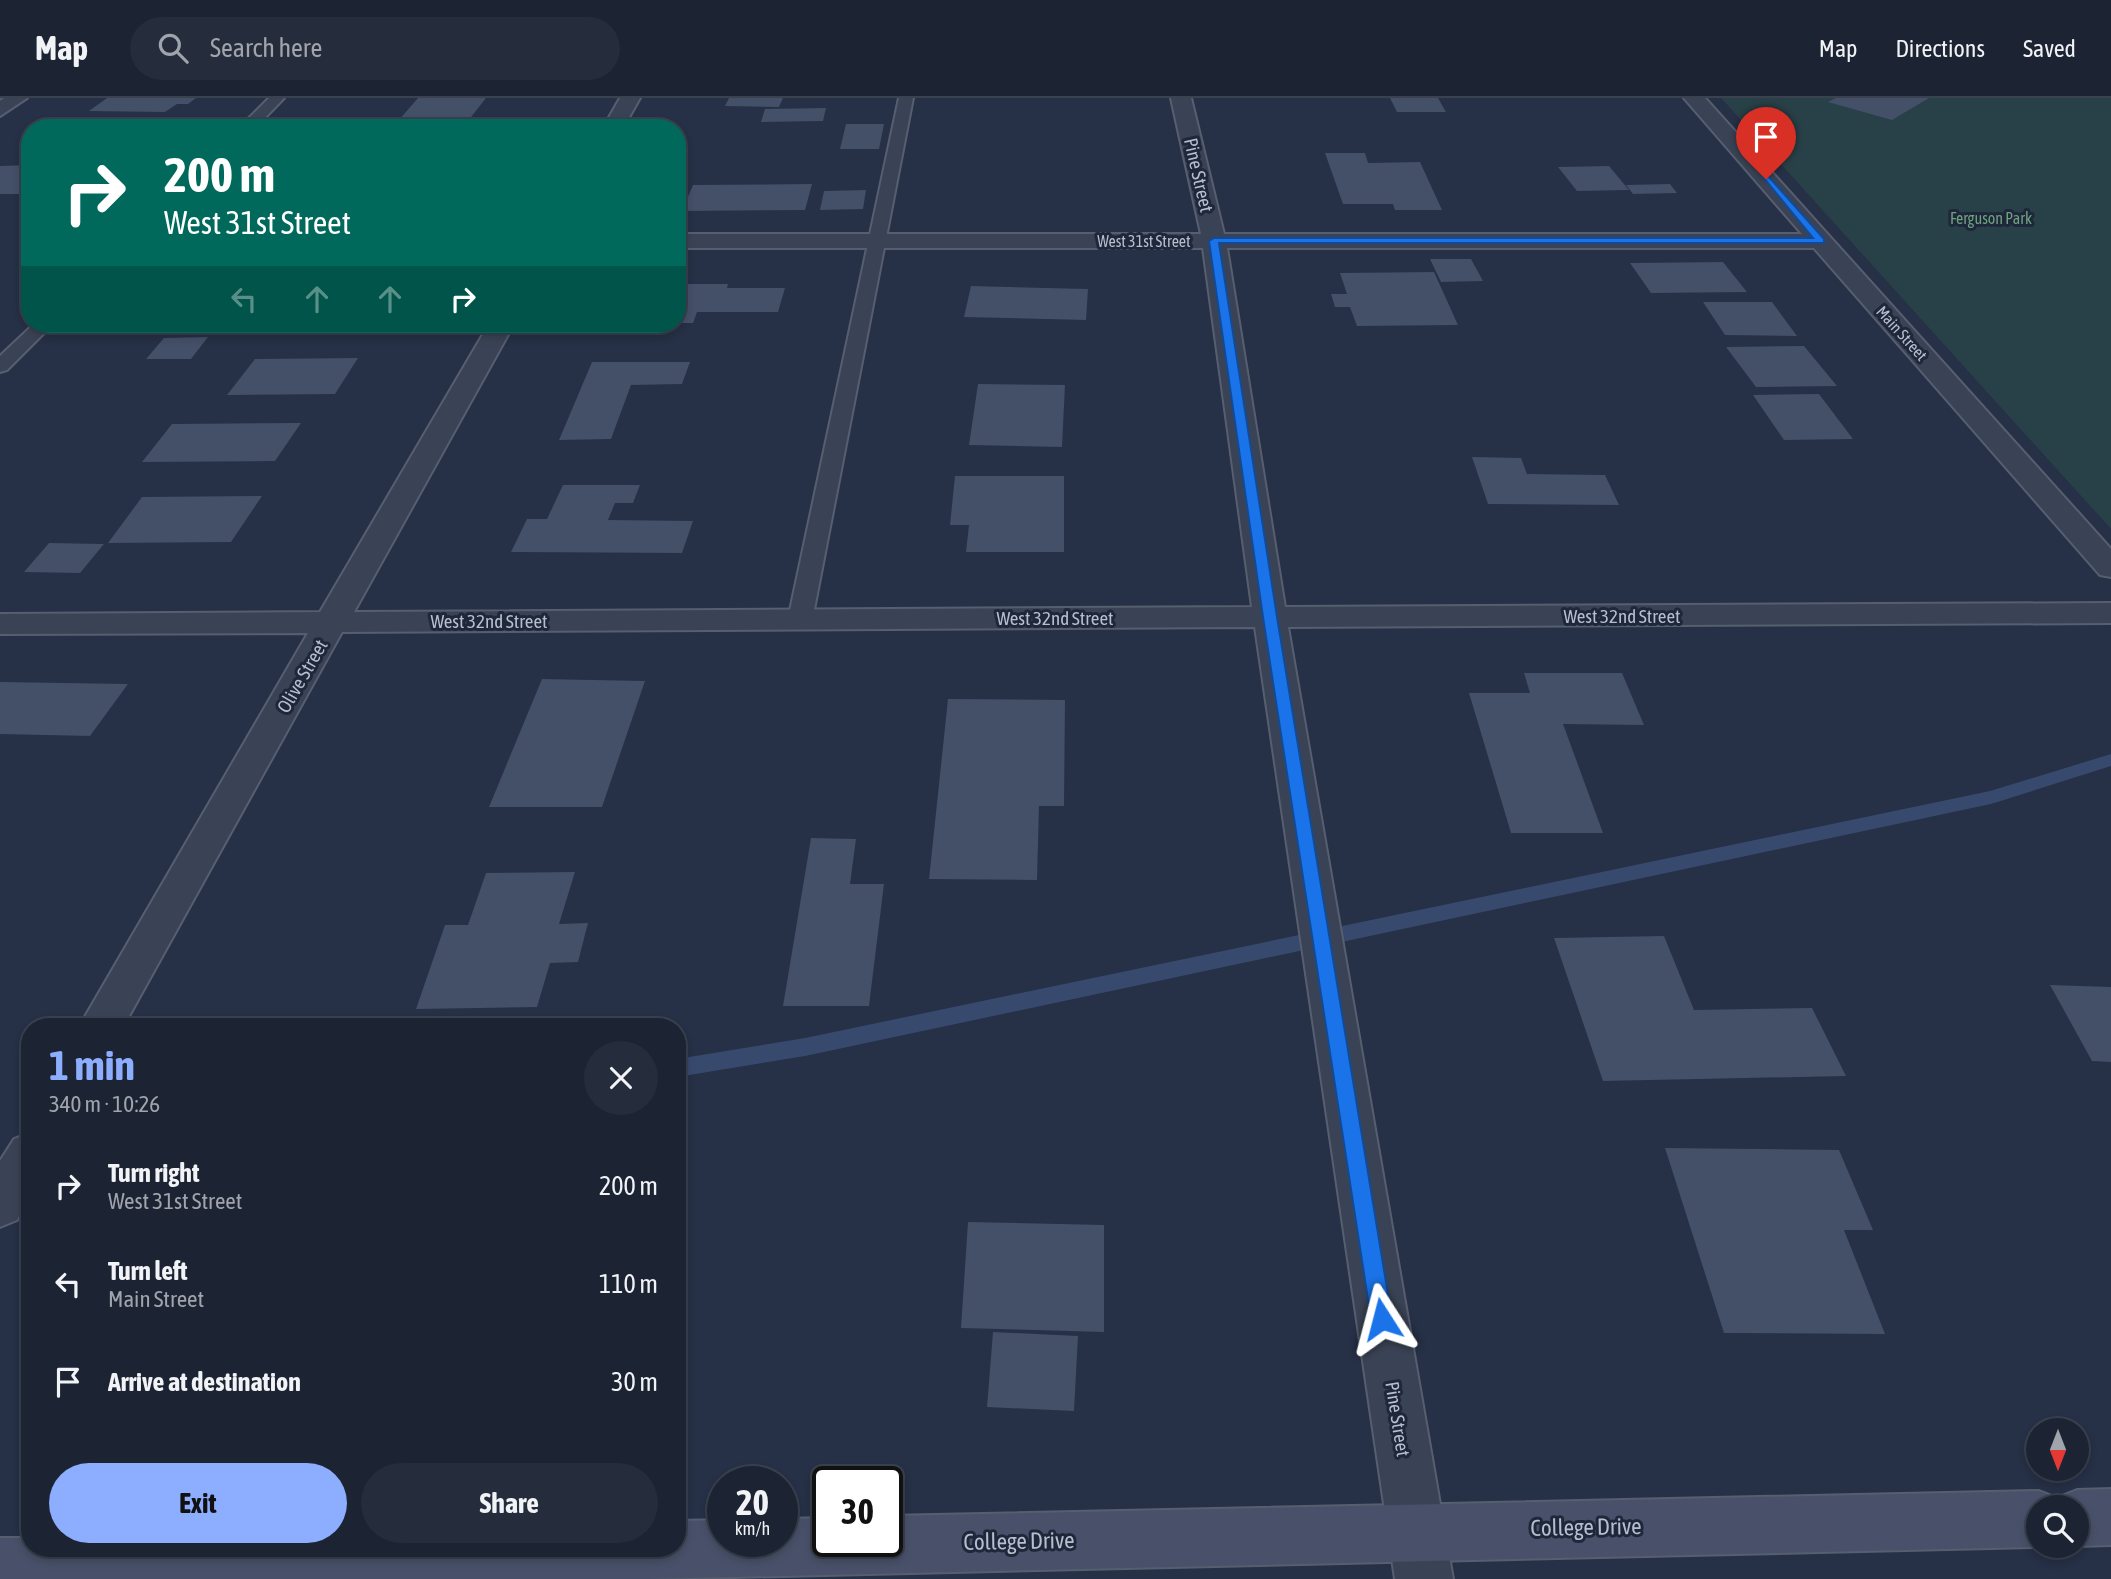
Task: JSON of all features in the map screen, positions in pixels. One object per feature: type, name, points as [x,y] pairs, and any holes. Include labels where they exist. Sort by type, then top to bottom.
[{"type":"street","points":[[0,110],[17,98]]},
{"type":"street","points":[[617,119],[629,98]]},
{"type":"street","name":"Pine Street","points":[[1181,98],[1214,241],[1270,617],[1420,1555]]},
{"type":"street","name":"Main Street","points":[[1694,98],[2111,568]]},
{"type":"street","name":"West 31st Street","points":[[686,241],[1820,241]]},
{"type":"street","name":"Olive Street","points":[[107,1018],[496,333]]},
{"type":"street","name":"West 32nd Street","points":[[0,624],[2111,613]]},
{"type":"street","points":[[0,1205],[21,1169]]},
{"type":"street","points":[[2089,1518],[2111,1517]]},
{"type":"street","name":"College Drive","points":[[0,1567],[1420,1555],[2026,1520]]},
{"type":"lane","points":[[255,119],[277,98]]},
{"type":"lane","points":[[800,620],[906,98]]},
{"type":"lane","points":[[0,366],[35,333]]},
{"type":"green space","name":"Ferguson Park","points":[[1721,98],[2111,98],[2111,529]]},
{"type":"building","points":[[107,98],[196,98],[188,104],[177,104],[165,112],[89,111]]},
{"type":"building","points":[[418,98],[486,98],[470,119],[400,119]]},
{"type":"building","points":[[729,98],[783,98],[779,107],[725,106]]},
{"type":"building","points":[[1390,98],[1438,98],[1446,112],[1397,112]]},
{"type":"building","points":[[1836,98],[1929,98],[1892,120],[1828,102]]},
{"type":"building","points":[[826,108],[823,121],[761,122],[765,109]]},
{"type":"building","points":[[846,124],[884,124],[879,149],[840,149]]},
{"type":"building","points":[[1325,153],[1365,153],[1368,163],[1420,162],[1442,210],[1395,210],[1393,204],[1343,204]]},
{"type":"building","points":[[21,165],[21,194],[0,194],[0,166]]},
{"type":"building","points":[[1609,166],[1629,190],[1577,191],[1558,167]]},
{"type":"building","points":[[812,184],[805,210],[686,211],[686,202],[693,185]]},
{"type":"building","points":[[1670,184],[1677,193],[1633,194],[1626,185]]},
{"type":"building","points":[[866,190],[863,209],[820,210],[824,191]]},
{"type":"building","points":[[1430,259],[1471,259],[1483,281],[1441,282]]},
{"type":"building","points":[[1723,262],[1747,292],[1651,293],[1630,263]]},
{"type":"building","points":[[1434,272],[1458,325],[1357,326],[1350,307],[1335,307],[1331,294],[1347,294],[1340,273]]},
{"type":"building","points":[[686,284],[728,284],[727,288],[785,288],[778,312],[697,312],[693,323],[686,323]]},
{"type":"building","points":[[971,286],[1088,289],[1086,320],[964,317]]},
{"type":"building","points":[[1703,302],[1772,302],[1797,336],[1725,335]]},
{"type":"building","points":[[208,337],[191,359],[146,359],[164,338]]},
{"type":"building","points":[[1804,346],[1837,386],[1756,387],[1726,347]]},
{"type":"building","points":[[358,358],[335,394],[227,395],[255,359]]},
{"type":"building","points":[[592,362],[690,362],[682,384],[631,385],[611,439],[559,440]]},
{"type":"building","points":[[978,384],[1065,385],[1062,447],[969,445]]},
{"type":"building","points":[[1819,394],[1853,439],[1784,440],[1753,395]]},
{"type":"building","points":[[301,423],[275,461],[142,462],[172,424]]},
{"type":"building","points":[[1472,457],[1521,458],[1527,474],[1605,475],[1619,505],[1488,504]]},
{"type":"building","points":[[955,476],[1064,476],[1064,552],[966,552],[969,525],[950,525]]},
{"type":"building","points":[[563,485],[640,485],[633,503],[615,503],[608,520],[693,521],[682,553],[511,552],[527,519],[547,519]]},
{"type":"building","points":[[262,496],[231,542],[108,543],[142,497]]},
{"type":"building","points":[[49,543],[104,544],[80,573],[24,572]]},
{"type":"building","points":[[1524,673],[1622,673],[1644,725],[1563,724],[1603,833],[1511,833],[1469,693],[1530,693]]},
{"type":"building","points":[[542,679],[645,681],[602,807],[489,807]]},
{"type":"building","points":[[0,682],[128,684],[90,736],[0,734]]},
{"type":"building","points":[[948,699],[1065,700],[1064,806],[1039,806],[1037,880],[929,879]]},
{"type":"building","points":[[811,838],[856,839],[850,884],[884,884],[869,1006],[783,1006]]},
{"type":"building","points":[[575,872],[559,924],[588,923],[578,962],[550,963],[537,1007],[416,1009],[445,925],[468,925],[486,873]]},
{"type":"building","points":[[1664,936],[1694,1010],[1812,1008],[1846,1076],[1603,1081],[1554,938]]},
{"type":"building","points":[[2050,985],[2111,987],[2111,1062],[2092,1061]]},
{"type":"building","points":[[1665,1148],[1839,1150],[1873,1230],[1844,1230],[1885,1334],[1724,1333]]},
{"type":"building","points":[[968,1222],[1104,1225],[1104,1332],[961,1328]]},
{"type":"building","points":[[993,1332],[1078,1336],[1074,1411],[987,1407]]},
{"type":"waterway","points":[[686,1067],[805,1047],[1991,797],[2111,760]]},
{"type":"route","points":[[1382,1319],[1270,617],[1214,241],[1820,241],[1766,179]]}]
